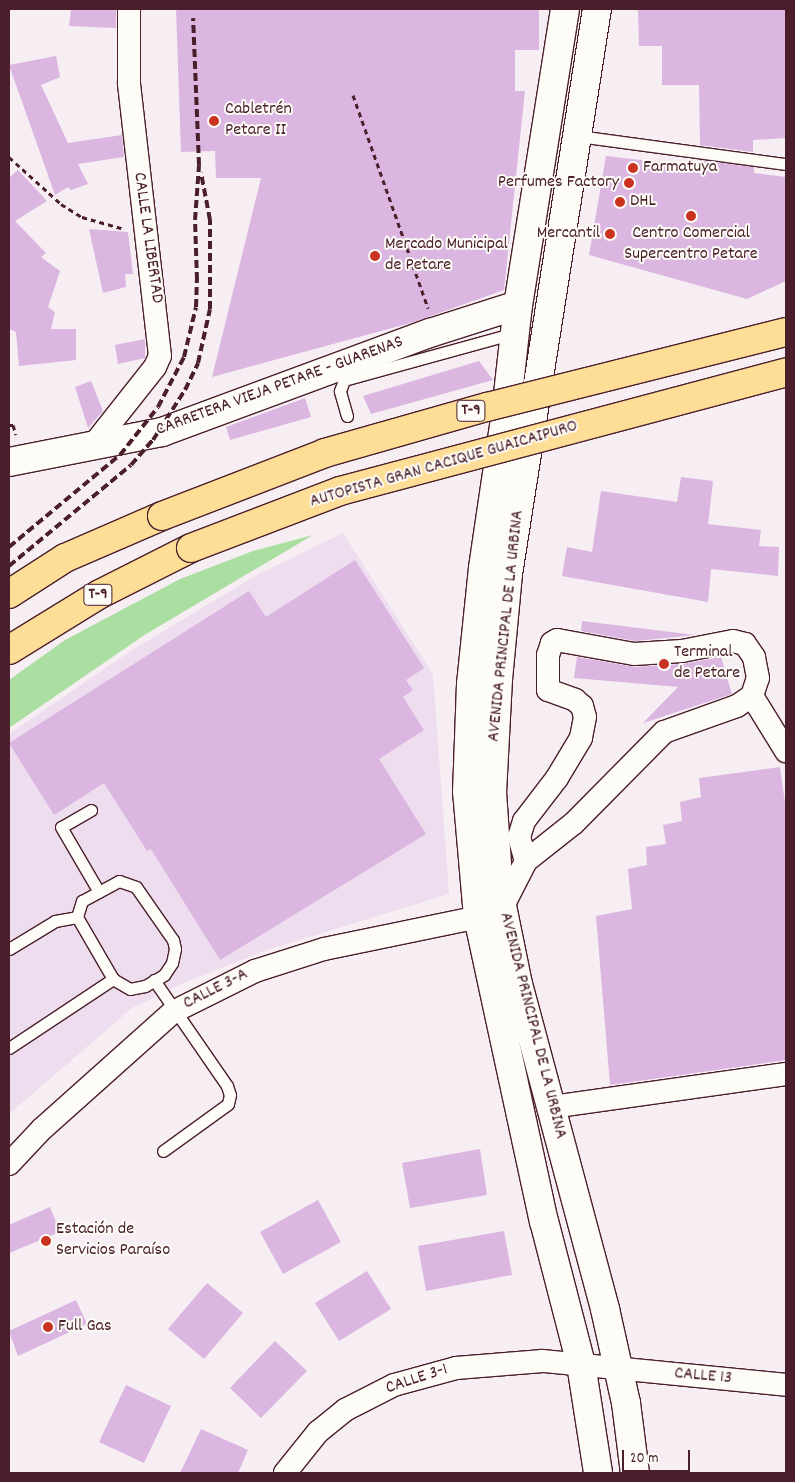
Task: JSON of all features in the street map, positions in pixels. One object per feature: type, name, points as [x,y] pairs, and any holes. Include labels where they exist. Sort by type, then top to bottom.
[{"type":"highway","name":"T-9","points":[[9,594],[65,558],[162,516],[325,453],[487,407],[786,332]]},
{"type":"highway","name":"AUTOPISTA GRAN CACIQUE GUAICAIPURO","points":[[9,650],[100,594],[191,548],[340,491],[786,372]]},
{"type":"main road","name":"AVENIDA PRINCIPAL DE LA URBINA","points":[[565,9],[518,305],[471,684],[467,791],[478,917],[544,1221],[581,1364],[598,1473]]},
{"type":"main road","name":"AVENIDA PRINCIPAL DE LA URBINA","points":[[597,9],[508,574],[498,679],[492,792],[502,906],[518,984],[619,1368],[635,1473]]},
{"type":"main road","name":"CARRETERA VIEJA PETARE - GUARENAS","points":[[9,462],[162,432],[430,333],[518,305]]},
{"type":"street","name":"CALLE LA LIBERTAD","points":[[94,444],[155,367],[160,356],[147,229],[136,163],[129,83],[129,9]]},
{"type":"street","points":[[502,906],[526,861],[574,823],[664,732],[737,706],[752,696],[758,678],[754,656],[745,644],[733,641],[682,651],[634,654],[557,640],[552,643],[548,655],[548,690],[575,700],[582,706],[585,717],[581,738],[557,778],[524,821],[520,837],[526,861]]},
{"type":"street","points":[[752,696],[786,751]]},
{"type":"street","name":"CALLE 3-A","points":[[9,1164],[42,1129],[173,1012],[263,968],[324,949],[478,917],[502,906]]},
{"type":"street","points":[[551,1107],[786,1074]]},
{"type":"street","name":"CALLE 3-1","points":[[285,1473],[318,1432],[345,1410],[394,1385],[456,1368],[543,1361],[619,1368]]},
{"type":"street","name":"CALLE 13","points":[[619,1368],[786,1385]]},
{"type":"lane","points":[[578,136],[786,164]]},
{"type":"lane","points":[[347,416],[340,391],[344,380],[515,333]]},
{"type":"lane","points":[[91,810],[61,827],[99,892]]},
{"type":"lane","points":[[119,881],[136,886],[173,940],[175,949],[172,963],[164,975],[130,989],[113,979],[77,917],[82,901],[119,881]]},
{"type":"lane","points":[[9,949],[55,921],[77,917]]},
{"type":"lane","points":[[9,1048],[113,979]]},
{"type":"lane","points":[[154,980],[173,1012],[227,1086],[230,1095],[228,1104],[164,1151]]},
{"type":"path","points":[[353,95],[431,318],[430,333]]},
{"type":"path","points":[[9,156],[61,204],[82,217],[117,229],[147,229]]},
{"type":"shaded area","points":[[343,533],[433,674],[449,894],[267,950],[188,981],[132,1008],[9,1114],[9,734],[126,654],[255,576]]},
{"type":"green space","points":[[313,535],[146,634],[9,728],[9,680],[65,640],[180,579],[253,551]]},
{"type":"building","points":[[71,9],[116,9],[116,28],[69,26]]},
{"type":"building","name":"Mercado Municipal de Petare","points":[[176,9],[539,9],[539,50],[515,50],[515,91],[525,91],[504,290],[414,322],[212,377],[261,178],[216,178],[215,151],[181,152]]},
{"type":"building","points":[[638,9],[786,9],[786,138],[753,140],[753,152],[700,145],[699,85],[662,85],[662,46],[639,46]]},
{"type":"building","points":[[56,56],[60,77],[41,85],[68,143],[122,135],[124,157],[78,164],[88,184],[71,190],[68,187],[55,195],[9,65]]},
{"type":"building","name":"Centro Comercial Supercentro Petare","points":[[606,156],[701,167],[700,160],[754,167],[754,173],[786,177],[786,281],[747,299],[589,255]]},
{"type":"building","points":[[18,170],[47,201],[15,221],[46,253],[41,257],[60,271],[48,307],[55,312],[51,329],[76,329],[76,360],[19,366],[16,332],[9,329],[9,178]]},
{"type":"building","points":[[89,229],[128,232],[133,274],[125,274],[126,287],[103,293]]},
{"type":"building","points":[[145,339],[145,358],[118,364],[115,345]]},
{"type":"building","points":[[479,361],[493,380],[371,414],[363,396]]},
{"type":"building","points":[[91,381],[103,411],[88,428],[75,387]]},
{"type":"building","points":[[305,398],[311,417],[230,440],[226,427]]},
{"type":"building","points":[[681,477],[713,481],[708,524],[761,530],[759,546],[779,547],[778,576],[711,569],[708,602],[562,576],[567,547],[592,552],[601,491],[677,502]]},
{"type":"building","points":[[355,560],[424,668],[406,680],[413,690],[403,697],[424,730],[379,759],[426,834],[220,960],[151,849],[147,851],[104,783],[54,815],[9,743],[249,591],[266,617]]},
{"type":"building","points":[[582,621],[695,635],[635,641],[581,631]]},
{"type":"building","points":[[577,657],[635,667],[683,664],[721,657],[732,694],[643,723],[678,687],[574,678]]},
{"type":"building","points":[[780,767],[786,810],[786,1060],[610,1085],[596,916],[632,909],[628,869],[647,865],[646,847],[666,844],[663,825],[682,821],[680,802],[701,797],[699,778]]},
{"type":"building","points":[[480,1149],[487,1195],[410,1208],[402,1163]]},
{"type":"building","points":[[318,1200],[341,1242],[283,1274],[260,1232]]},
{"type":"building","points":[[50,1207],[60,1232],[9,1253],[9,1225]]},
{"type":"building","points":[[504,1231],[512,1275],[426,1291],[418,1246]]},
{"type":"building","points":[[367,1271],[391,1309],[339,1341],[315,1303]]},
{"type":"building","points":[[207,1283],[243,1313],[204,1359],[168,1329]]},
{"type":"building","name":"Full Gas","points":[[76,1300],[87,1324],[18,1356],[9,1331]]},
{"type":"building","points":[[275,1341],[307,1371],[261,1418],[230,1388]]},
{"type":"building","points":[[126,1385],[171,1406],[144,1463],[99,1442]]},
{"type":"building","points":[[201,1429],[248,1450],[238,1473],[180,1473]]},
{"type":"railway","points":[[9,547],[120,455],[158,407],[184,357],[196,307],[197,280],[195,220],[199,165],[193,18]]},
{"type":"railway","points":[[9,566],[131,465],[153,440],[185,390],[198,363],[210,309],[210,220],[201,173]]},
{"type":"place","name":"Cabletrén Petare II","points":[[214,121]]},
{"type":"place","name":"Farmatuya","points":[[633,168]]},
{"type":"place","name":"Perfumes Factory","points":[[629,183]]},
{"type":"place","name":"DHL","points":[[620,202]]},
{"type":"place","name":"Centro Comercial Supercentro Petare","points":[[691,216]]},
{"type":"place","name":"Mercantil","points":[[610,234]]},
{"type":"place","name":"Mercado Municipal de Petare","points":[[375,256]]},
{"type":"place","name":"Terminal de Petare","points":[[664,664]]},
{"type":"place","name":"Estación de Servicios Paraíso","points":[[46,1241]]},
{"type":"place","name":"Full Gas","points":[[48,1327]]}]
